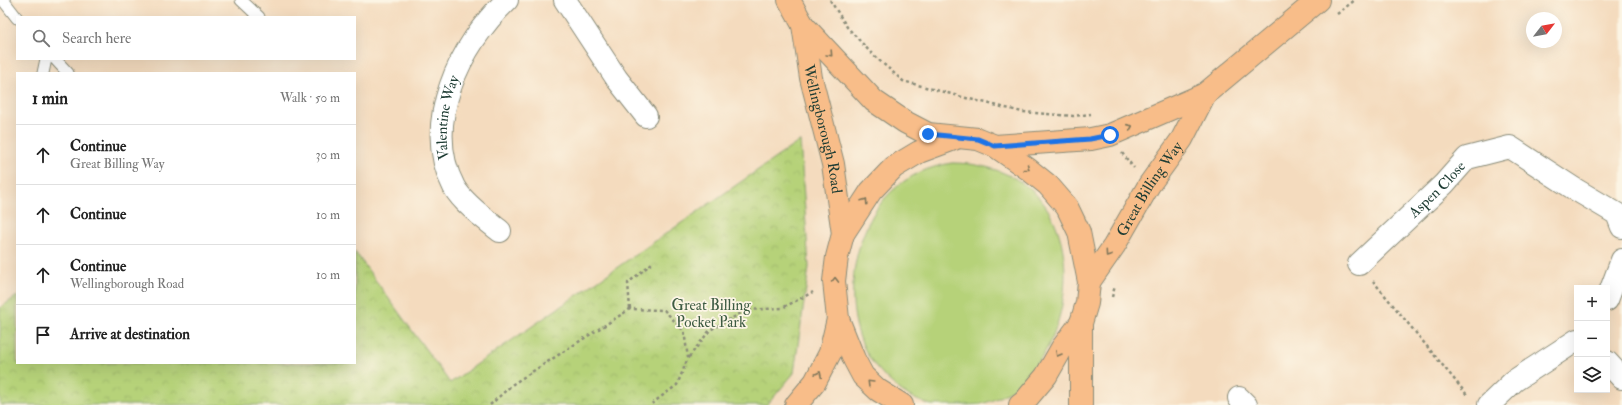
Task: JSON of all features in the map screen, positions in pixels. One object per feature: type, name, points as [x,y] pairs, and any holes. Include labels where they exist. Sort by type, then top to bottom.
[{"type":"main road","name":"Wellingborough Road","points":[[789,0],[803,25],[874,101],[905,122],[928,134],[978,139],[995,146]]},
{"type":"main road","name":"Great Billing Way","points":[[995,146],[1090,139],[1110,135],[1206,94],[1318,0]]},
{"type":"main road","name":"Wellingborough Road","points":[[803,25],[811,78],[833,164],[843,234]]},
{"type":"main road","name":"Great Billing Way","points":[[1089,282],[1114,246],[1149,185],[1182,139],[1206,94]]},
{"type":"main road","points":[[902,405],[878,390],[863,376],[854,359],[838,319],[834,281],[837,257],[843,234],[871,191],[894,167],[919,152],[959,137]]},
{"type":"main road","points":[[995,146],[1048,185],[1067,207],[1080,232],[1089,282],[1087,303],[1081,322],[1081,405]]},
{"type":"main road","points":[[796,405],[815,382],[830,353],[838,319]]},
{"type":"main road","points":[[1020,405],[1046,376],[1062,348],[1081,322]]},
{"type":"street","name":"Valentine Way","points":[[500,231],[475,212],[454,188],[443,158],[443,114],[451,82],[470,46],[494,13],[507,0]]},
{"type":"street","points":[[566,0],[617,79],[646,116]]},
{"type":"street","name":"Aspen Close","points":[[1359,264],[1444,184],[1467,158],[1510,147],[1572,188],[1617,214],[1622,227]]},
{"type":"street","points":[[1610,292],[1622,260]]},
{"type":"street","points":[[1480,402],[1574,342]]},
{"type":"street","points":[[1610,365],[1622,378]]},
{"type":"lane","points":[[3,0],[16,17]]},
{"type":"lane","points":[[241,0],[258,16]]},
{"type":"lane","points":[[43,72],[46,60]]},
{"type":"lane","points":[[56,60],[67,72]]},
{"type":"path","points":[[830,0],[847,27],[873,55],[903,81],[1022,112],[1073,116],[1096,114]]},
{"type":"path","points":[[1332,18],[1356,0]]},
{"type":"path","points":[[1119,149],[1138,174]]},
{"type":"path","points":[[630,309],[628,283],[652,263]]},
{"type":"path","points":[[1359,264],[1480,402]]},
{"type":"path","points":[[1111,301],[1118,280]]},
{"type":"path","points":[[650,405],[677,385],[688,358],[710,330],[747,310],[782,308],[834,281]]},
{"type":"path","points":[[490,405],[513,384],[630,309],[664,310],[684,331],[688,358]]},
{"type":"green space","name":"Great Billing Pocket Park","points":[[800,141],[809,267],[794,373],[767,405],[0,405],[0,308],[16,297],[16,364],[356,364],[356,253],[450,383]]},
{"type":"green space","points":[[952,163],[982,166],[1010,176],[1023,183],[1044,204],[1052,217],[1061,242],[1065,270],[1063,298],[1056,327],[1044,353],[1028,375],[1007,393],[981,404],[931,405],[916,400],[897,387],[880,371],[866,352],[858,330],[853,306],[853,280],[857,255],[865,231],[876,209],[891,192],[912,176],[927,169]]},
{"type":"route","points":[[928,134],[978,139],[995,146],[1090,139],[1110,135]]}]
